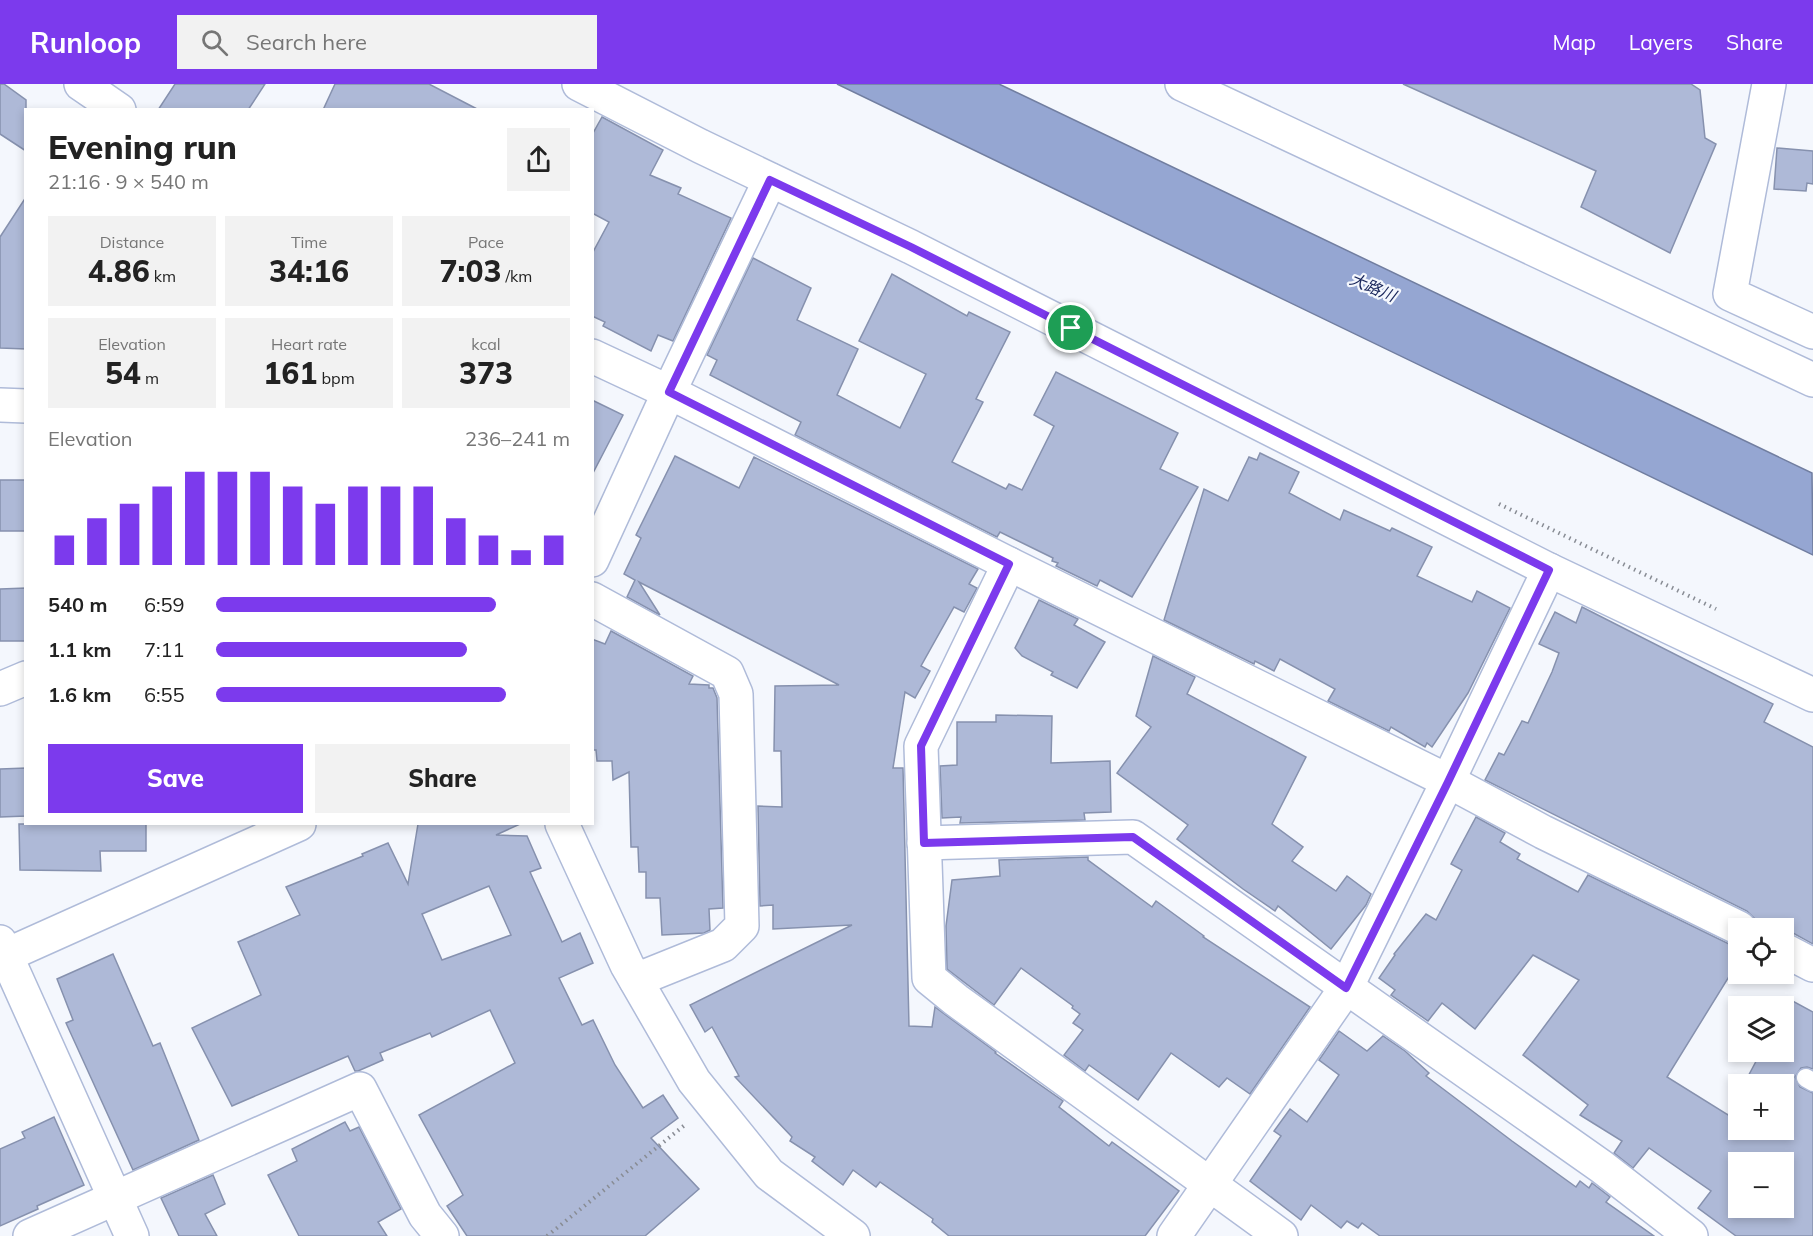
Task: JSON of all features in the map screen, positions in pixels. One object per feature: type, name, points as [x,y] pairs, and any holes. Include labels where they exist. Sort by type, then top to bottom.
[{"type":"street","points":[[81,84],[116,108]]},
{"type":"street","points":[[579,84],[770,180],[911,247],[1549,570],[1813,695]]},
{"type":"street","points":[[1182,84],[1813,380]]},
{"type":"street","points":[[1769,84],[1730,294],[1813,332]]},
{"type":"street","points":[[594,556],[770,180]]},
{"type":"street","points":[[594,357],[669,392],[1448,782],[1543,832],[1728,923]]},
{"type":"street","points":[[0,405],[24,406]]},
{"type":"street","points":[[1009,564],[921,746],[929,978],[1281,1236]]},
{"type":"street","points":[[1174,1236],[1346,988],[1549,570]]},
{"type":"street","points":[[594,600],[727,673],[736,694],[742,926],[723,945],[636,980]]},
{"type":"street","points":[[0,689],[24,679]]},
{"type":"street","points":[[132,1236],[2,952],[297,825]]},
{"type":"street","points":[[562,825],[636,980],[694,1081],[769,1174],[853,1236]]},
{"type":"street","points":[[924,843],[1133,837],[1602,1167],[1691,1236]]},
{"type":"street","points":[[1794,955],[1813,965]]},
{"type":"street","points":[[30,1236],[360,1089],[425,1215],[442,1236]]},
{"type":"path","points":[[547,1236],[692,1120]]},
{"type":"water","name":"大路川","points":[[837,84],[999,84],[1812,473],[1813,555]]},
{"type":"building","points":[[0,84],[4,84],[26,100],[24,150],[0,134]]},
{"type":"building","points":[[175,84],[265,84],[249,108],[159,108]]},
{"type":"building","points":[[335,84],[429,84],[475,108],[324,108]]},
{"type":"building","points":[[1403,84],[1691,84],[1700,90],[1705,138],[1716,144],[1670,253],[1581,207],[1596,171]]},
{"type":"building","points":[[602,117],[663,150],[650,175],[681,188],[678,194],[731,218],[673,341],[658,335],[651,351],[603,326],[605,322],[594,317],[594,250],[609,222],[594,214],[594,131]]},
{"type":"building","points":[[1777,148],[1813,151],[1813,184],[1807,183],[1806,191],[1774,189]]},
{"type":"building","points":[[24,200],[24,349],[0,348],[0,237]]},
{"type":"building","points":[[753,258],[811,288],[797,320],[858,349],[837,395],[900,428],[926,374],[859,341],[892,274],[967,316],[969,312],[1010,332],[976,399],[983,402],[952,462],[1006,489],[1009,484],[1022,490],[1054,426],[1034,415],[1056,372],[1178,433],[1160,469],[1198,487],[1132,597],[1100,580],[1097,586],[1056,566],[1058,563],[1052,561],[1053,558],[1000,532],[997,537],[795,435],[801,422],[710,375],[717,360],[707,355]]},
{"type":"building","points":[[594,401],[623,415],[594,471]]},
{"type":"building","points":[[1260,453],[1299,472],[1289,493],[1340,520],[1344,510],[1390,531],[1392,528],[1432,547],[1417,576],[1472,602],[1477,591],[1510,608],[1468,693],[1432,747],[1427,743],[1425,747],[1391,727],[1389,731],[1328,701],[1335,689],[1280,659],[1274,671],[1255,661],[1254,664],[1164,620],[1204,489],[1228,501],[1249,457],[1257,460]]},
{"type":"building","points":[[675,456],[739,488],[754,457],[978,569],[969,584],[977,588],[964,612],[954,607],[921,666],[930,671],[915,698],[905,692],[893,768],[903,768],[909,1026],[932,1027],[935,1007],[1063,1101],[1059,1107],[1109,1146],[1112,1142],[1179,1191],[1145,1236],[949,1236],[932,1222],[933,1219],[880,1182],[876,1187],[853,1170],[843,1185],[812,1161],[815,1157],[790,1141],[792,1137],[735,1077],[739,1076],[712,1027],[705,1032],[690,1005],[852,925],[773,929],[773,905],[760,906],[758,806],[782,807],[781,751],[774,751],[775,686],[839,685],[639,582],[660,615],[627,597],[635,580],[624,574],[641,538],[636,535]]},
{"type":"building","points":[[0,480],[24,480],[24,531],[0,531]]},
{"type":"building","points":[[24,588],[24,641],[0,641],[0,589]]},
{"type":"building","points":[[1039,600],[1078,619],[1074,625],[1105,642],[1077,688],[1051,675],[1053,672],[1022,656],[1015,648]]},
{"type":"building","points":[[1582,607],[1773,704],[1764,722],[1813,747],[1813,944],[1794,934],[1794,918],[1754,918],[1747,911],[1485,780],[1499,753],[1504,755],[1522,721],[1528,723],[1552,672],[1559,653],[1539,644],[1555,612],[1576,623]]},
{"type":"building","points":[[611,631],[693,676],[689,684],[709,685],[709,688],[713,688],[717,698],[723,908],[709,909],[710,930],[704,933],[662,935],[660,898],[646,898],[646,872],[639,872],[638,847],[631,847],[629,772],[613,780],[612,761],[597,761],[596,750],[594,750],[594,640],[605,644]]},
{"type":"building","points":[[1153,656],[1195,677],[1187,694],[1306,757],[1272,824],[1303,847],[1292,861],[1336,891],[1347,876],[1371,894],[1366,905],[1331,949],[1278,906],[1275,911],[1177,839],[1188,825],[1117,773],[1151,727],[1136,716]]},
{"type":"building","points":[[996,715],[1052,716],[1051,763],[1110,761],[1111,812],[1084,813],[1085,820],[960,823],[961,817],[942,818],[940,766],[957,765],[957,722],[996,722]]},
{"type":"building","points":[[24,768],[24,816],[0,817],[0,769]]},
{"type":"building","points":[[1476,817],[1505,833],[1500,842],[1520,854],[1517,859],[1578,892],[1588,875],[1728,944],[1728,978],[1667,1077],[1728,1115],[1728,1140],[1794,1140],[1794,1074],[1749,1074],[1756,1062],[1794,1062],[1794,1002],[1813,1012],[1813,1069],[1801,1068],[1795,1077],[1800,1087],[1813,1093],[1813,1236],[1736,1236],[1698,1208],[1711,1191],[1649,1148],[1633,1168],[1614,1153],[1622,1141],[1580,1115],[1588,1105],[1523,1055],[1579,980],[1533,955],[1475,1029],[1442,1003],[1428,1021],[1391,995],[1395,990],[1379,978],[1394,954],[1426,914],[1436,920],[1462,870],[1451,864]]},
{"type":"building","points":[[19,824],[146,825],[146,851],[100,851],[101,871],[20,870]]},
{"type":"building","points":[[418,825],[518,825],[496,835],[527,836],[541,868],[530,872],[562,942],[580,933],[593,963],[559,978],[582,1025],[593,1020],[615,1065],[643,1108],[663,1095],[678,1118],[651,1138],[699,1189],[645,1236],[467,1236],[447,1206],[463,1195],[419,1115],[515,1063],[490,1010],[432,1037],[430,1033],[380,1053],[383,1060],[358,1071],[355,1071],[348,1056],[232,1106],[192,1028],[261,995],[238,942],[300,915],[286,887],[363,856],[362,854],[388,843],[408,884]],"holes":[[[489,886],[511,935],[442,960],[422,914]]]},
{"type":"building","points":[[1088,857],[1088,860],[1152,907],[1156,901],[1203,937],[1310,1007],[1250,1094],[1227,1078],[1219,1087],[1171,1053],[1138,1100],[1089,1065],[1085,1071],[1064,1055],[1083,1030],[1073,1023],[1080,1014],[1072,1008],[1073,1006],[1021,968],[994,1005],[947,969],[946,926],[952,880],[1000,876],[999,860]]},
{"type":"building","points":[[113,954],[153,1046],[160,1043],[199,1140],[133,1170],[66,1023],[73,1020],[57,979]]},
{"type":"building","points":[[1339,1031],[1367,1051],[1383,1036],[1405,1051],[1429,1073],[1426,1076],[1512,1141],[1576,1187],[1580,1181],[1589,1188],[1592,1183],[1610,1197],[1606,1202],[1654,1236],[1380,1236],[1362,1223],[1358,1228],[1347,1221],[1341,1228],[1311,1205],[1301,1220],[1250,1181],[1281,1136],[1274,1131],[1290,1109],[1307,1122],[1339,1075],[1319,1060]]},
{"type":"building","points":[[54,1117],[84,1185],[0,1226],[0,1149],[25,1138],[22,1132]]},
{"type":"building","points":[[345,1122],[350,1131],[359,1127],[401,1209],[378,1222],[387,1236],[299,1236],[268,1175],[297,1161],[292,1149]]},
{"type":"building","points":[[213,1175],[225,1204],[205,1214],[217,1236],[179,1236],[161,1198]]},
{"type":"route","points":[[770,180],[911,247],[1071,328],[1549,570],[1346,988],[1133,837],[924,843],[921,746],[1009,564],[669,392],[770,180]]}]
